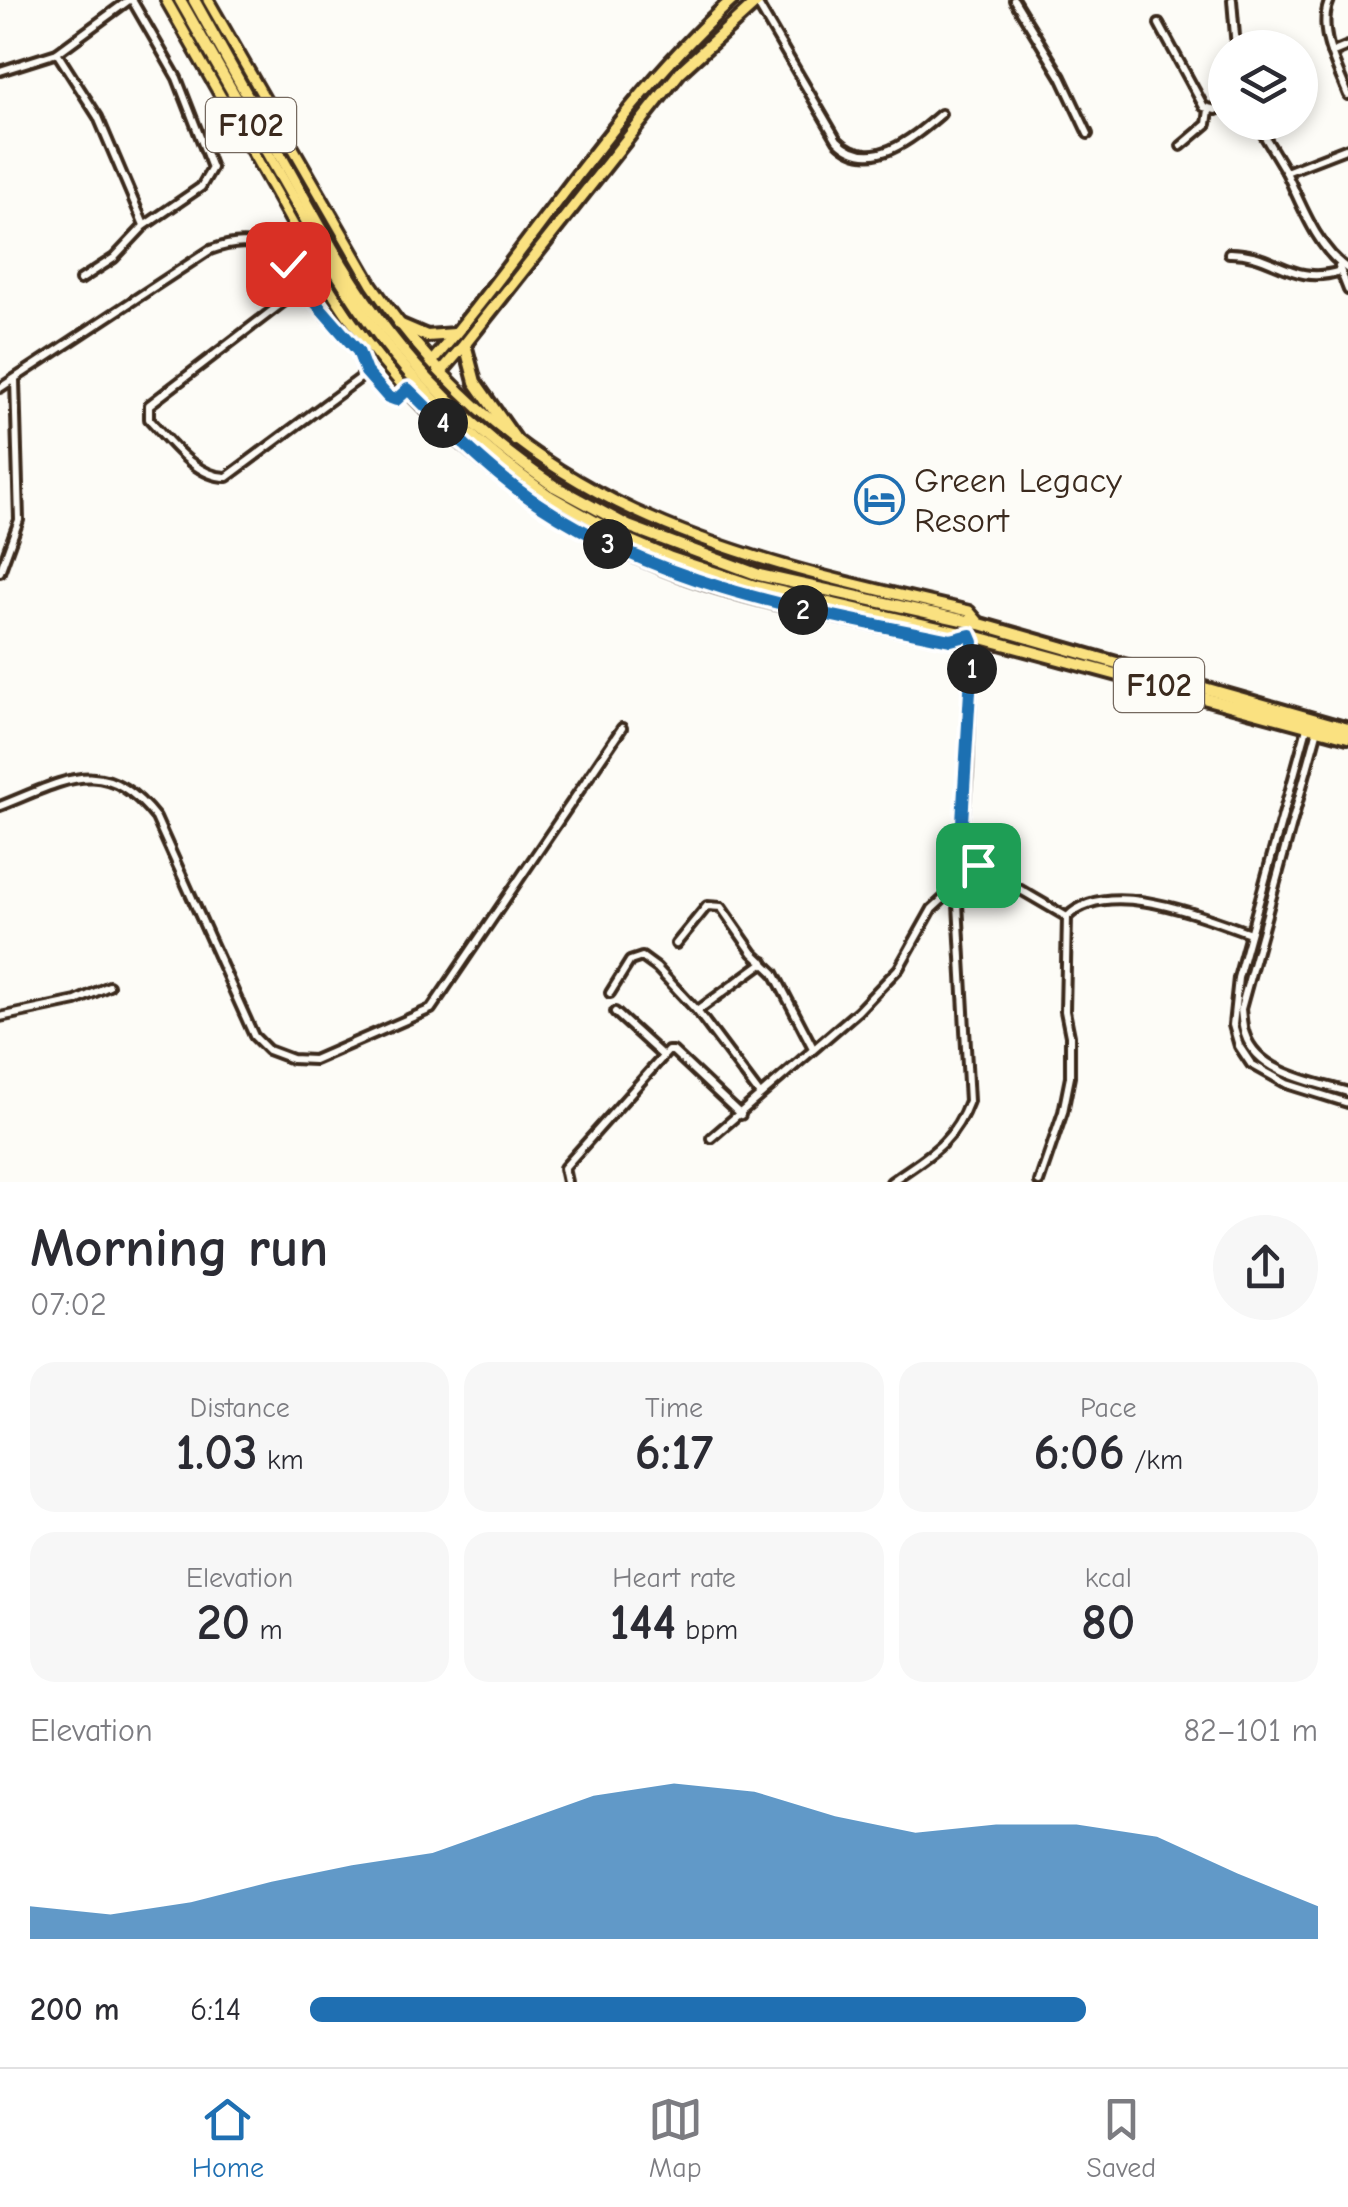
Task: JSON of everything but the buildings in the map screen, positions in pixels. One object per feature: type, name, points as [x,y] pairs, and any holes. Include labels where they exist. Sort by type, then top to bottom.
[{"type":"highway","name":"F102","points":[[180,0],[327,248],[374,317],[424,377],[493,442],[551,490],[624,538],[755,586],[1348,729]]},
{"type":"highway","name":"F102","points":[[194,0],[327,248]]},
{"type":"highway","points":[[418,399],[466,344],[680,72],[758,1]]},
{"type":"highway","points":[[408,389],[456,334],[666,64],[730,2],[739,16]]},
{"type":"highway","points":[[398,324],[427,336],[456,334]]},
{"type":"highway","points":[[466,344],[474,382],[516,440]]},
{"type":"highway","name":"F102","points":[[551,490],[628,526],[760,575],[980,624],[1314,723],[1348,737]]},
{"type":"main road","points":[[166,0],[341,305],[408,389],[491,470],[540,506],[665,570],[798,609],[951,640],[970,635]]},
{"type":"main road","points":[[208,0],[398,324],[432,363],[516,440],[606,498],[675,530],[759,560],[969,611],[980,624]]},
{"type":"street","points":[[0,71],[56,53],[130,0],[177,78],[212,168],[201,187],[144,226],[114,258],[80,280]]},
{"type":"street","points":[[1014,0],[1061,77],[1088,134]]},
{"type":"street","points":[[1232,0],[1234,30]]},
{"type":"street","points":[[1330,0],[1325,20],[1331,52],[1348,95]]},
{"type":"street","points":[[758,1],[837,140],[846,149],[858,154],[893,149],[910,142],[941,114]]},
{"type":"street","points":[[1159,24],[1190,85],[1208,109]]},
{"type":"street","points":[[1331,52],[1348,46]]},
{"type":"street","points":[[56,53],[98,117],[144,226]]},
{"type":"street","points":[[1181,146],[1207,124],[1208,117]]},
{"type":"street","points":[[1267,140],[1305,211],[1344,270],[1348,290]]},
{"type":"street","points":[[1286,172],[1348,148]]},
{"type":"street","points":[[0,388],[210,250],[229,243],[258,244],[272,250],[288,264],[303,288],[358,351],[366,372],[388,397],[396,400],[408,389]]},
{"type":"street","points":[[1229,253],[1252,252],[1303,276],[1344,270]]},
{"type":"street","points":[[303,288],[148,405],[149,418],[182,454],[213,478],[227,477],[366,372]]},
{"type":"street","points":[[0,572],[20,520],[14,378]]},
{"type":"street","points":[[892,1182],[944,1145],[961,1122],[969,1101],[958,886],[973,642],[970,635]]},
{"type":"street","points":[[1314,723],[1250,933],[1233,1008],[1239,1046],[1251,1064],[1287,1084],[1348,1104]]},
{"type":"street","points":[[1314,723],[1242,1009],[1245,1036],[1258,1056],[1277,1068],[1348,1092]]},
{"type":"street","points":[[0,806],[78,776],[101,776],[140,797],[156,818],[254,1036],[268,1050],[292,1059],[314,1060],[430,1009],[622,728]]},
{"type":"street","points":[[960,855],[1067,917]]},
{"type":"street","points":[[712,1138],[858,1011],[899,968],[932,909],[958,886]]},
{"type":"street","points":[[1067,917],[1092,900],[1126,899],[1187,912],[1250,933]]},
{"type":"street","points":[[676,944],[706,906],[721,907],[753,953],[774,974],[813,1048]]},
{"type":"street","points":[[1038,1182],[1063,1112],[1070,1077],[1070,1036],[1064,1012],[1067,917]]},
{"type":"street","points":[[610,993],[630,961],[642,957],[658,968],[697,1010],[760,1095]]},
{"type":"street","points":[[697,1010],[764,962]]},
{"type":"street","points":[[0,1017],[76,1002],[109,986]]},
{"type":"street","points":[[615,1012],[662,1055]]},
{"type":"street","points":[[567,1182],[564,1168],[574,1154],[619,1110],[662,1055],[673,1050],[741,1115]]},
{"type":"place","name":"Green Legacy Resort","points":[[879,500]]},
{"type":"route","points":[[288,264],[303,288],[358,351],[366,372],[388,397],[396,400],[408,389],[491,470],[540,506],[608,544],[665,570],[744,596],[951,640],[970,635],[973,642],[968,772],[960,855],[978,865]]}]
